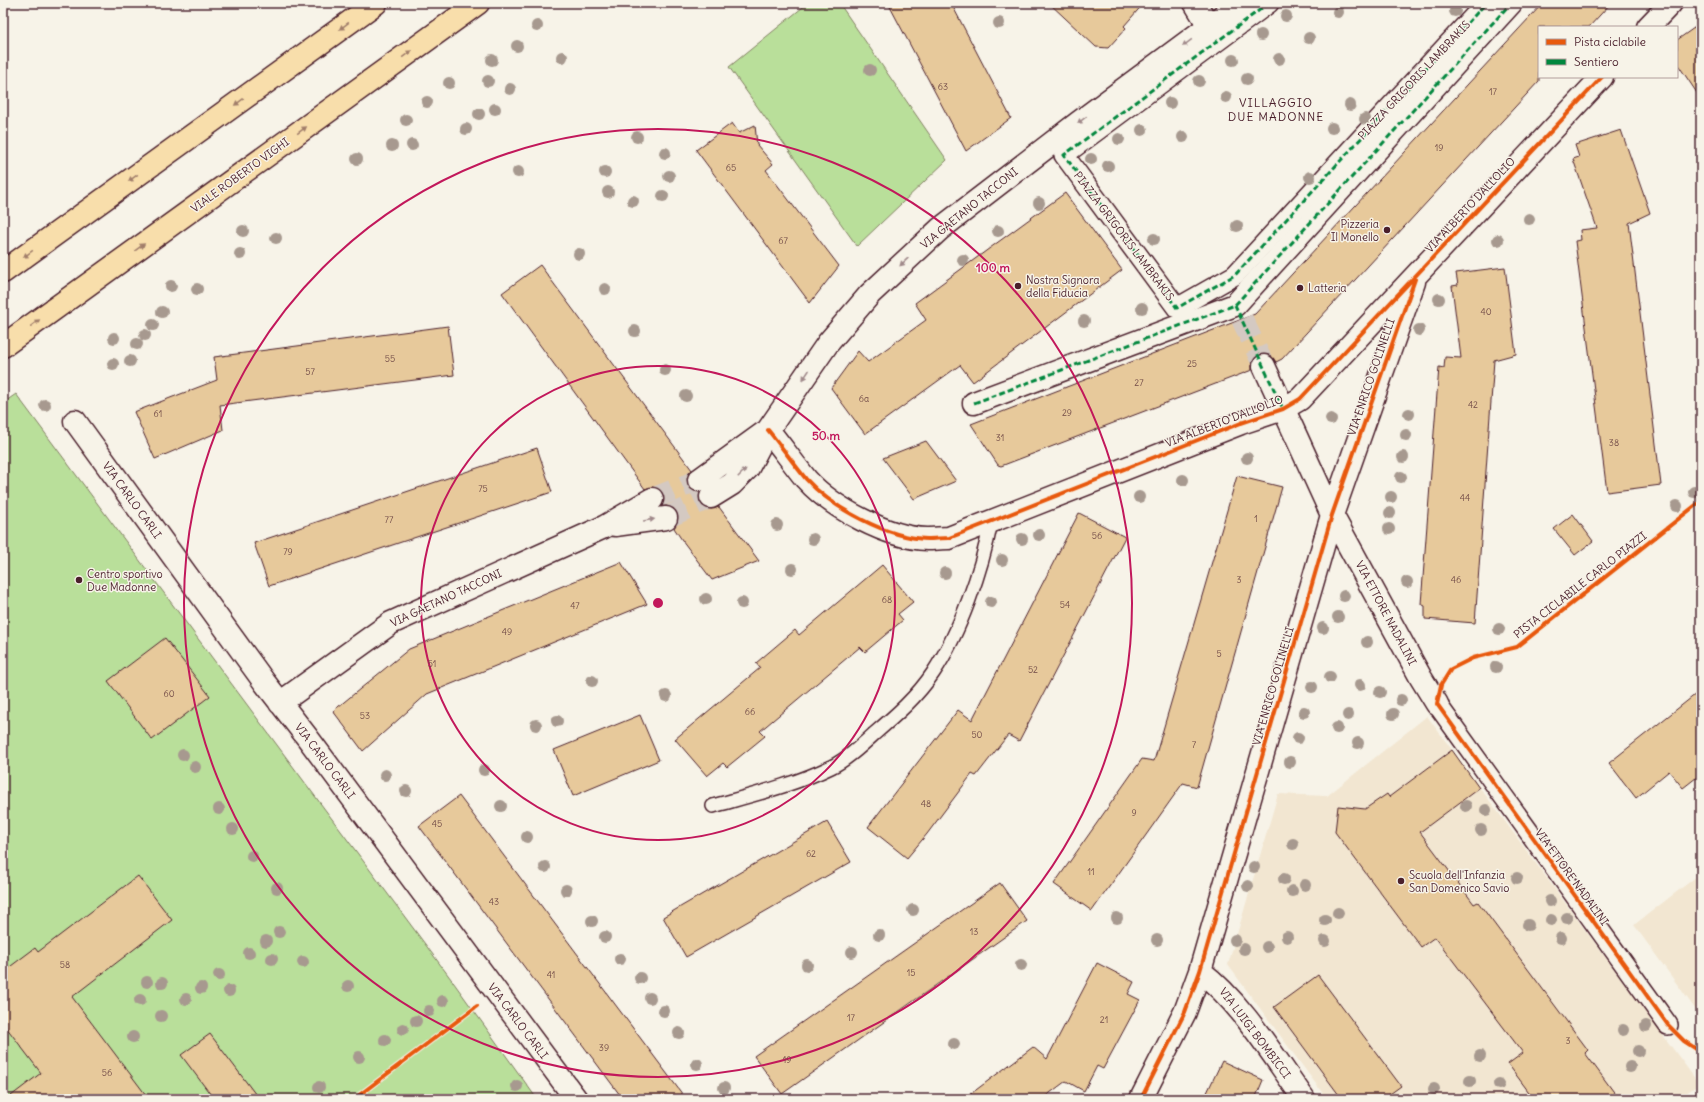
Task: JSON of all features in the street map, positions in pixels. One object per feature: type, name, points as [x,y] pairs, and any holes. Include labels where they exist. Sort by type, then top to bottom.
[{"type":"main road","points":[[3,272],[376,3]]},
{"type":"main road","name":"VIALE ROBERTO VIGHI","points":[[3,346],[478,3]]},
{"type":"street","points":[[1195,3],[1209,26]]},
{"type":"street","name":"VIA GAETANO TACCONI","points":[[705,488],[768,430],[833,337],[870,294],[934,234],[1078,123],[1240,3]]},
{"type":"street","name":"PIAZZA GRIGORIS LAMBRAKIS","points":[[1269,3],[1064,155],[1177,308],[1235,275],[1486,3]]},
{"type":"street","name":"PIAZZA GRIGORIS LAMBRAKIS","points":[[974,404],[1239,312],[1511,3]]},
{"type":"street","points":[[1649,26],[1671,3]]},
{"type":"street","name":"VIA ALBERTO DALLOLIO","points":[[768,430],[807,480],[830,500],[856,516],[890,532],[927,539],[949,538],[1241,423],[1283,409],[1300,399],[1601,78]]},
{"type":"street","name":"VIA ENRICO GOLINELLI","points":[[1141,1099],[1185,1012],[1200,971],[1332,515],[1416,275]]},
{"type":"street","points":[[1264,366],[1332,515]]},
{"type":"street","name":"VIA CARLO CARLI","points":[[75,421],[280,703],[576,1099]]},
{"type":"street","name":"VIA GAETANO TACCONI","points":[[280,703],[391,622],[604,527],[652,499]]},
{"type":"street","name":"VIA ETTORE NADALINI","points":[[1332,515],[1437,704],[1668,1025]]},
{"type":"street","name":"VIA GAETANO TACCONI","points":[[604,527],[666,518]]},
{"type":"street","name":"VIA LUIGI BOMBICCI","points":[[1200,971],[1218,984],[1234,1002],[1304,1099]]},
{"type":"lane","points":[[713,806],[804,779],[832,766],[863,744],[899,713],[933,674],[950,643],[987,546],[992,522]]},
{"type":"shaded area","name":"Scuola dell'Infanzia San Domenico Savio","points":[[1427,716],[1699,1084],[1678,1099],[1327,1099],[1228,965],[1278,794],[1327,796]]},
{"type":"shaded area","points":[[1701,873],[1701,1017],[1634,925]]},
{"type":"green space","points":[[808,3],[839,3],[947,160],[857,246],[729,67]]},
{"type":"green space","name":"Centro sportivo Due Madonne","points":[[16,394],[451,979],[537,1099],[3,1099],[3,403]]},
{"type":"building","points":[[888,3],[951,3],[1011,118],[966,151]]},
{"type":"building","points":[[1049,3],[1144,3],[1124,26],[1126,28],[1108,48],[1096,47]]},
{"type":"building","points":[[1543,3],[1611,3],[1590,26],[1538,26],[1539,81],[1282,359],[1276,362],[1271,356],[1266,354],[1259,355],[1254,359],[1252,370],[1001,466],[998,465],[971,424],[1255,314]]},
{"type":"building","points":[[1701,23],[1701,99],[1678,64],[1678,39]]},
{"type":"building","points":[[732,123],[739,133],[755,125],[757,145],[773,164],[766,170],[839,266],[810,303],[696,150]]},
{"type":"building","points":[[1621,130],[1650,213],[1629,223],[1661,485],[1607,492],[1575,241],[1581,240],[1580,230],[1597,228],[1573,159],[1579,157],[1575,145]]},
{"type":"building","name":"Nostra Signora della Fiducia","points":[[1065,193],[1122,270],[973,382],[960,365],[865,434],[831,388],[858,351],[868,362],[926,320],[915,303]]},
{"type":"building","points":[[540,265],[692,470],[687,475],[689,488],[700,492],[699,498],[701,504],[705,508],[711,509],[719,507],[759,561],[712,580],[682,540],[674,528],[678,522],[676,511],[670,506],[662,506],[664,499],[663,492],[659,488],[652,487],[645,489],[502,293]]},
{"type":"building","points":[[1505,267],[1516,354],[1494,360],[1475,623],[1425,619],[1425,606],[1421,604],[1439,367],[1444,368],[1445,357],[1461,358],[1452,286],[1458,285],[1456,273]]},
{"type":"building","points":[[448,326],[454,375],[220,405],[223,430],[155,459],[134,412],[217,380],[214,357]]},
{"type":"building","points":[[926,441],[956,481],[914,499],[883,458]]},
{"type":"building","points":[[537,448],[552,492],[269,586],[254,543]]},
{"type":"building","points":[[1237,476],[1282,487],[1197,787],[1183,783],[1092,911],[1054,884],[1142,759],[1154,761]]},
{"type":"building","points":[[1079,513],[1125,537],[1019,741],[1008,735],[976,776],[972,774],[907,858],[868,827],[958,710],[972,720]]},
{"type":"building","points":[[1573,514],[1593,541],[1575,555],[1554,529]]},
{"type":"building","points":[[621,562],[647,604],[427,694],[363,751],[333,711],[409,649]]},
{"type":"building","points":[[882,565],[913,602],[898,614],[903,620],[865,652],[860,647],[760,731],[765,736],[727,767],[723,763],[707,776],[675,739],[760,668],[756,663],[795,630],[799,635]]},
{"type":"building","points":[[165,638],[210,696],[152,740],[108,681]]},
{"type":"building","points":[[1701,690],[1701,774],[1683,788],[1669,771],[1636,798],[1609,763]]},
{"type":"building","points":[[640,715],[659,760],[573,796],[554,750]]},
{"type":"building","points":[[1452,750],[1479,788],[1420,832],[1474,904],[1478,902],[1588,1050],[1585,1053],[1619,1099],[1534,1099],[1508,1064],[1523,1053],[1435,937],[1421,947],[1335,832],[1338,806],[1365,809],[1387,794],[1389,797]]},
{"type":"building","points":[[459,796],[686,1099],[623,1099],[419,826]]},
{"type":"building","points":[[827,822],[851,862],[686,957],[663,917]]},
{"type":"building","points":[[138,876],[172,920],[72,997],[149,1099],[7,1099],[41,1073],[3,1023],[3,972],[35,948],[38,952]]},
{"type":"building","points":[[1000,883],[1027,921],[782,1094],[754,1056]]},
{"type":"building","points":[[1097,963],[1134,982],[1128,994],[1140,1000],[1103,1069],[1097,1066],[1084,1091],[1066,1081],[1042,1099],[964,1099],[1033,1047],[1047,1059]]},
{"type":"building","points":[[1318,975],[1401,1086],[1383,1099],[1342,1099],[1274,1007]]},
{"type":"building","points":[[210,1034],[259,1099],[214,1099],[181,1055]]},
{"type":"building","points":[[1222,1061],[1263,1080],[1255,1099],[1204,1099]]},
{"type":"tunnel","points":[[1242,319],[1264,366]]},
{"type":"tunnel","points":[[652,499],[699,480]]},
{"type":"tunnel","points":[[666,518],[711,497]]},
{"type":"marked path","points":[[1269,3],[1064,155],[1177,308],[1235,275],[1486,3]]},
{"type":"marked path","points":[[974,403],[1235,305],[1511,3]]},
{"type":"marked path","points":[[1235,305],[1283,409]]},
{"type":"cycle path","points":[[768,430],[806,479],[830,500],[862,520],[878,527],[912,537],[930,539],[949,538],[1241,423],[1283,409],[1300,399],[1601,78]]},
{"type":"cycle path","points":[[1141,1099],[1185,1012],[1200,971],[1332,515],[1415,279]]},
{"type":"cycle path","name":"PISTA CICLABILE CARLO PIAZZI","points":[[1701,501],[1517,647],[1473,658],[1451,669],[1441,685],[1437,704],[1668,1025],[1684,1041],[1701,1052]]},
{"type":"cycle path","points":[[354,1099],[477,1006]]},
{"type":"place","name":"Pizzeria Il Monello","points":[[1387,230]]},
{"type":"place","name":"Nostra Signora della Fiducia","points":[[1018,286]]},
{"type":"place","name":"Latteria","points":[[1300,288]]},
{"type":"place","name":"Centro sportivo Due Madonne","points":[[79,580]]},
{"type":"place","name":"Scuola dell'Infanzia San Domenico Savio","points":[[1401,881]]},
{"type":"district","name":"VILLAGGIO DUE MADONNE","points":[[1276,110]]}]
